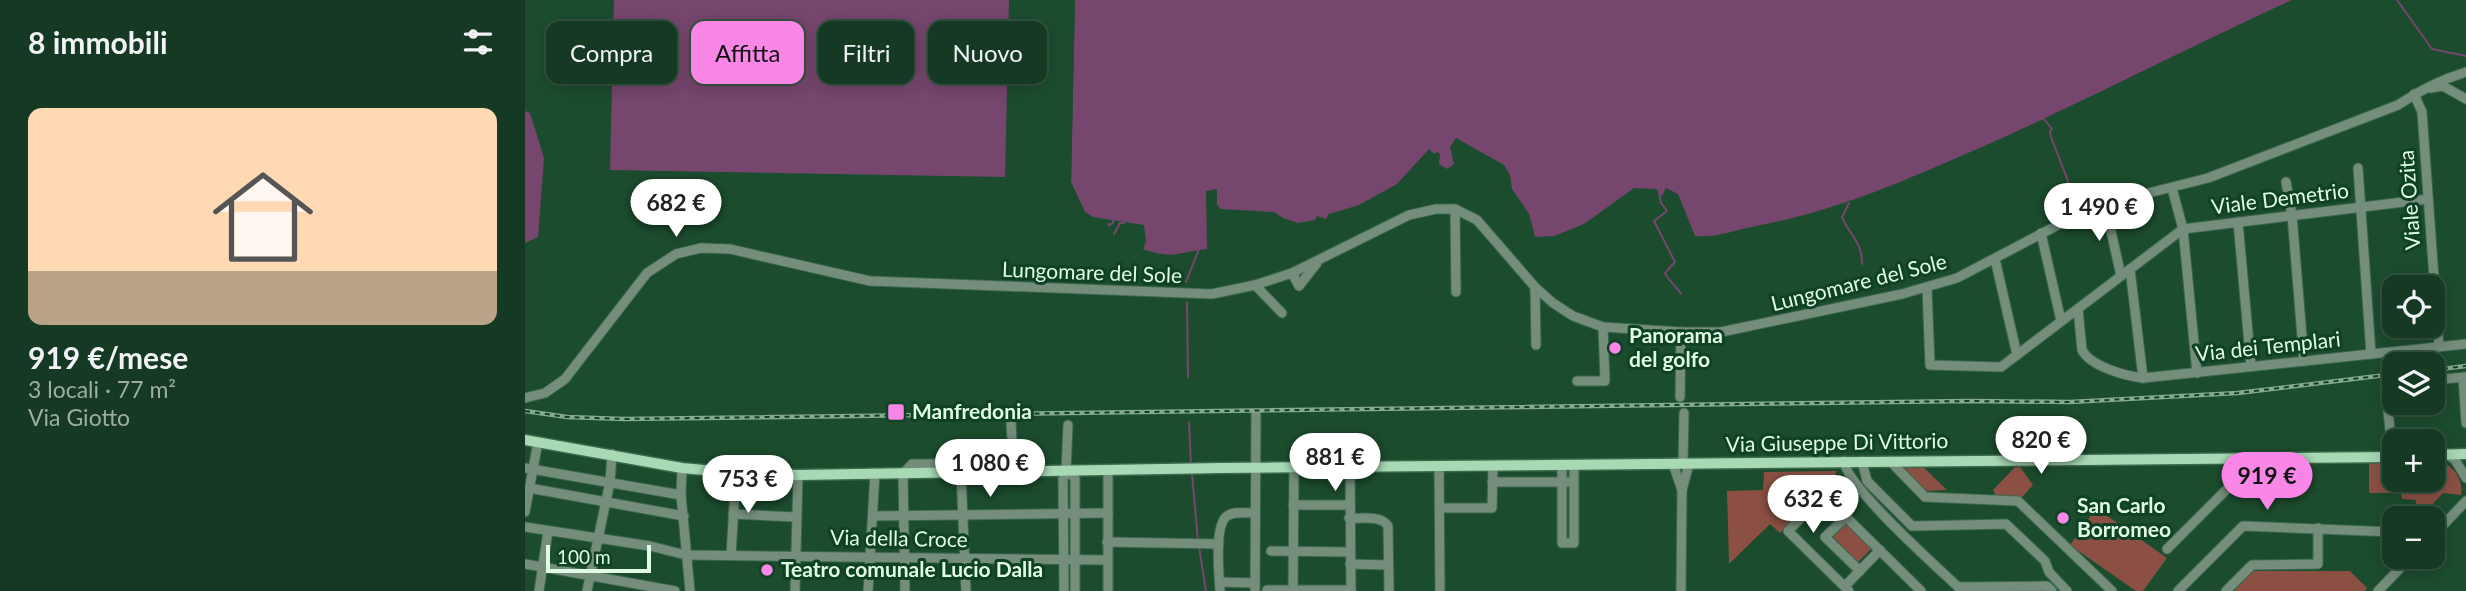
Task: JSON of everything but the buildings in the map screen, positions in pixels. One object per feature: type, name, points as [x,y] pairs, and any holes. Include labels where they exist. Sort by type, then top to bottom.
[{"type":"main road","name":"Via Giuseppe Di Vittorio","points":[[525,440],[682,468],[798,475],[1221,468],[2382,457]]},
{"type":"main road","points":[[2447,454],[2466,454]]},
{"type":"street","name":"Lungomare del Sole","points":[[525,398],[545,393],[565,379],[638,282],[656,265],[689,250],[716,247],[861,280],[1195,295],[1255,285],[1292,273],[1409,215],[1436,209],[1455,209],[1477,220],[1535,287],[1573,316],[1603,327],[1721,332],[1927,288],[1957,278],[2041,233],[2105,204],[2208,178],[2398,105],[2417,92],[2466,72]]},
{"type":"street","points":[[2417,92],[2443,86],[2466,99]]},
{"type":"street","name":"Viale Ozita","points":[[2417,92],[2422,112],[2439,347]]},
{"type":"street","points":[[2358,168],[2371,354]]},
{"type":"street","points":[[2286,182],[2292,215],[2304,361]]},
{"type":"street","points":[[2172,188],[2183,229],[2197,373]]},
{"type":"street","name":"Viale Demetrio","points":[[1927,288],[1930,365],[2001,367],[2183,229],[2428,199]]},
{"type":"street","points":[[2105,204],[2121,276]]},
{"type":"street","points":[[1455,209],[1456,292]]},
{"type":"street","points":[[2238,222],[2251,366]]},
{"type":"street","points":[[2041,233],[2061,321]]},
{"type":"street","points":[[1995,259],[2017,355]]},
{"type":"street","name":"Lungomare del Sole","points":[[1292,273],[1299,286],[1318,262]]},
{"type":"street","points":[[2078,309],[2085,356],[2105,368],[2143,378],[2130,269]]},
{"type":"street","points":[[1255,285],[1282,313]]},
{"type":"street","points":[[1535,287],[1536,345]]},
{"type":"street","points":[[1577,381],[1605,381],[1603,327]]},
{"type":"street","points":[[1680,397],[1681,332]]},
{"type":"street","name":"Via dei Templari","points":[[2143,378],[2466,344]]},
{"type":"street","points":[[2445,379],[2464,377],[2466,423]]},
{"type":"street","points":[[1681,591],[1684,413]]},
{"type":"street","points":[[1254,513],[1235,513],[1226,516],[1221,522],[1214,544],[1220,587],[1255,587],[1263,551],[1254,513],[1256,414]]},
{"type":"street","points":[[1011,423],[1014,472]]},
{"type":"street","points":[[1064,591],[1063,479],[1066,471],[1068,425]]},
{"type":"street","points":[[525,512],[530,488],[529,469],[538,442]]},
{"type":"street","points":[[587,591],[610,482],[612,454]]},
{"type":"street","points":[[2447,454],[2455,460],[2466,478]]},
{"type":"street","points":[[2167,548],[2228,488],[2300,488],[2299,458]]},
{"type":"street","points":[[1862,461],[1867,481],[1912,526],[2006,524],[2045,561],[2049,572],[2067,591]]},
{"type":"street","points":[[1890,461],[1925,497],[2018,501],[2107,589]]},
{"type":"street","points":[[1682,464],[1682,489]]},
{"type":"street","points":[[1844,464],[1854,481],[1958,587],[2049,588],[2055,578]]},
{"type":"street","points":[[1844,464],[1834,485],[1788,531],[1847,589],[1880,550]]},
{"type":"street","points":[[1439,466],[1440,591]]},
{"type":"street","points":[[1440,508],[1492,508],[1493,466]]},
{"type":"street","points":[[1568,466],[1574,482],[1574,543],[1562,543],[1562,482],[1568,466]]},
{"type":"street","points":[[682,468],[681,495],[690,591]]},
{"type":"street","points":[[1293,590],[1294,468]]},
{"type":"street","points":[[1267,590],[1351,590],[1350,468]]},
{"type":"street","points":[[529,469],[681,495]]},
{"type":"street","points":[[1066,471],[1075,478],[1075,591]]},
{"type":"street","points":[[1108,471],[1108,591]]},
{"type":"street","points":[[731,555],[736,473]]},
{"type":"street","points":[[868,591],[875,473]]},
{"type":"street","points":[[961,473],[966,591]]},
{"type":"street","points":[[903,474],[905,591]]},
{"type":"street","points":[[795,591],[798,475]]},
{"type":"street","points":[[1834,485],[1854,481]]},
{"type":"street","points":[[1492,482],[1574,482]]},
{"type":"street","points":[[530,488],[684,516]]},
{"type":"street","points":[[2445,522],[2466,501]]},
{"type":"street","points":[[1293,505],[1349,505]]},
{"type":"street","points":[[873,516],[1108,513]]},
{"type":"street","points":[[733,514],[796,517]]},
{"type":"street","points":[[1860,571],[1825,537],[1846,517],[1921,591]]},
{"type":"street","points":[[1349,518],[1380,519],[1386,522],[1389,591]]},
{"type":"street","points":[[2178,591],[2243,526],[2382,531]]},
{"type":"street","name":"Via della Croce","points":[[525,527],[686,555],[1107,560]]},
{"type":"street","points":[[2226,591],[2252,565],[2318,564],[2318,528]]},
{"type":"street","points":[[539,591],[548,531]]},
{"type":"street","points":[[1107,542],[1214,544]]},
{"type":"street","points":[[1263,551],[1350,552]]},
{"type":"street","points":[[525,564],[590,577],[622,587],[675,591]]},
{"type":"street","points":[[1350,564],[1388,565]]},
{"type":"street","points":[[2378,591],[2399,569]]},
{"type":"shaded area","points":[[614,0],[1009,0],[1009,21],[928,21],[928,84],[1007,84],[1005,177],[610,170],[612,84],[677,84],[677,21],[614,21]]},
{"type":"shaded area","points":[[1075,0],[2292,0],[2038,122],[1903,181],[1832,207],[1726,233],[1695,236],[1678,194],[1666,188],[1662,196],[1656,189],[1634,188],[1584,224],[1554,236],[1535,237],[1529,214],[1512,189],[1510,175],[1504,165],[1456,138],[1450,147],[1454,164],[1447,169],[1439,164],[1440,154],[1434,154],[1429,149],[1397,184],[1359,205],[1329,214],[1326,219],[1317,216],[1315,220],[1298,223],[1274,212],[1221,209],[1217,205],[1217,189],[1206,191],[1207,249],[1169,255],[1143,249],[1146,242],[1144,225],[1093,217],[1085,212],[1071,182]]},
{"type":"shaded area","points":[[525,111],[530,113],[544,158],[538,237],[525,243]]},
{"type":"shaded area","points":[[2369,463],[2382,463],[2382,492],[2445,492],[2445,464],[2457,475],[2461,484],[2461,495],[2443,493],[2431,506],[2416,506],[2416,500],[2402,499],[2401,493],[2369,493]]},
{"type":"shaded area","points":[[1898,464],[1921,465],[1947,490],[1924,491]]},
{"type":"shaded area","points":[[2018,464],[2033,485],[2022,497],[1996,496],[1993,490]]},
{"type":"shaded area","points":[[1837,471],[1831,481],[1780,533],[1770,524],[1729,564],[1727,491],[1763,490],[1764,472]]},
{"type":"shaded area","points":[[2096,508],[2167,558],[2143,591],[2136,591],[2070,545]]},
{"type":"shaded area","points":[[1847,523],[1872,548],[1858,562],[1833,537]]},
{"type":"shaded area","points":[[2253,571],[2350,571],[2367,588],[2364,591],[2234,591]]},
{"type":"pier","points":[[1071,0],[1075,0],[1071,182],[1085,216],[1068,182]]},
{"type":"waterway","points":[[2397,0],[2432,49],[2466,56]]},
{"type":"waterway","points":[[2044,119],[2052,129],[2051,137],[2068,181],[2071,198]]},
{"type":"waterway","points":[[1659,193],[1661,203],[1667,211],[1654,221],[1675,262],[1665,273],[1681,294]]},
{"type":"waterway","points":[[1849,203],[1842,217],[1858,244],[1862,264]]},
{"type":"waterway","points":[[1108,224],[1113,223],[1113,220]]},
{"type":"waterway","points":[[1114,234],[1120,223],[1124,223]]},
{"type":"waterway","points":[[1186,282],[1199,249]]},
{"type":"waterway","points":[[1187,302],[1188,377]]},
{"type":"waterway","points":[[1189,422],[1191,465]]},
{"type":"waterway","points":[[1192,474],[1198,541]]},
{"type":"waterway","points":[[1199,547],[1206,591]]},
{"type":"railway","points":[[2445,369],[2466,366]]},
{"type":"railway","points":[[525,411],[567,417],[624,419],[1969,401],[2070,402],[2238,393],[2382,375]]},
{"type":"place","name":"Panorama del golfo","points":[[1615,348]]},
{"type":"place","name":"Manfredonia","points":[[896,412]]},
{"type":"place","name":"San Carlo Borromeo","points":[[2063,518]]},
{"type":"place","name":"Teatro comunale Lucio Dalla","points":[[767,570]]}]
